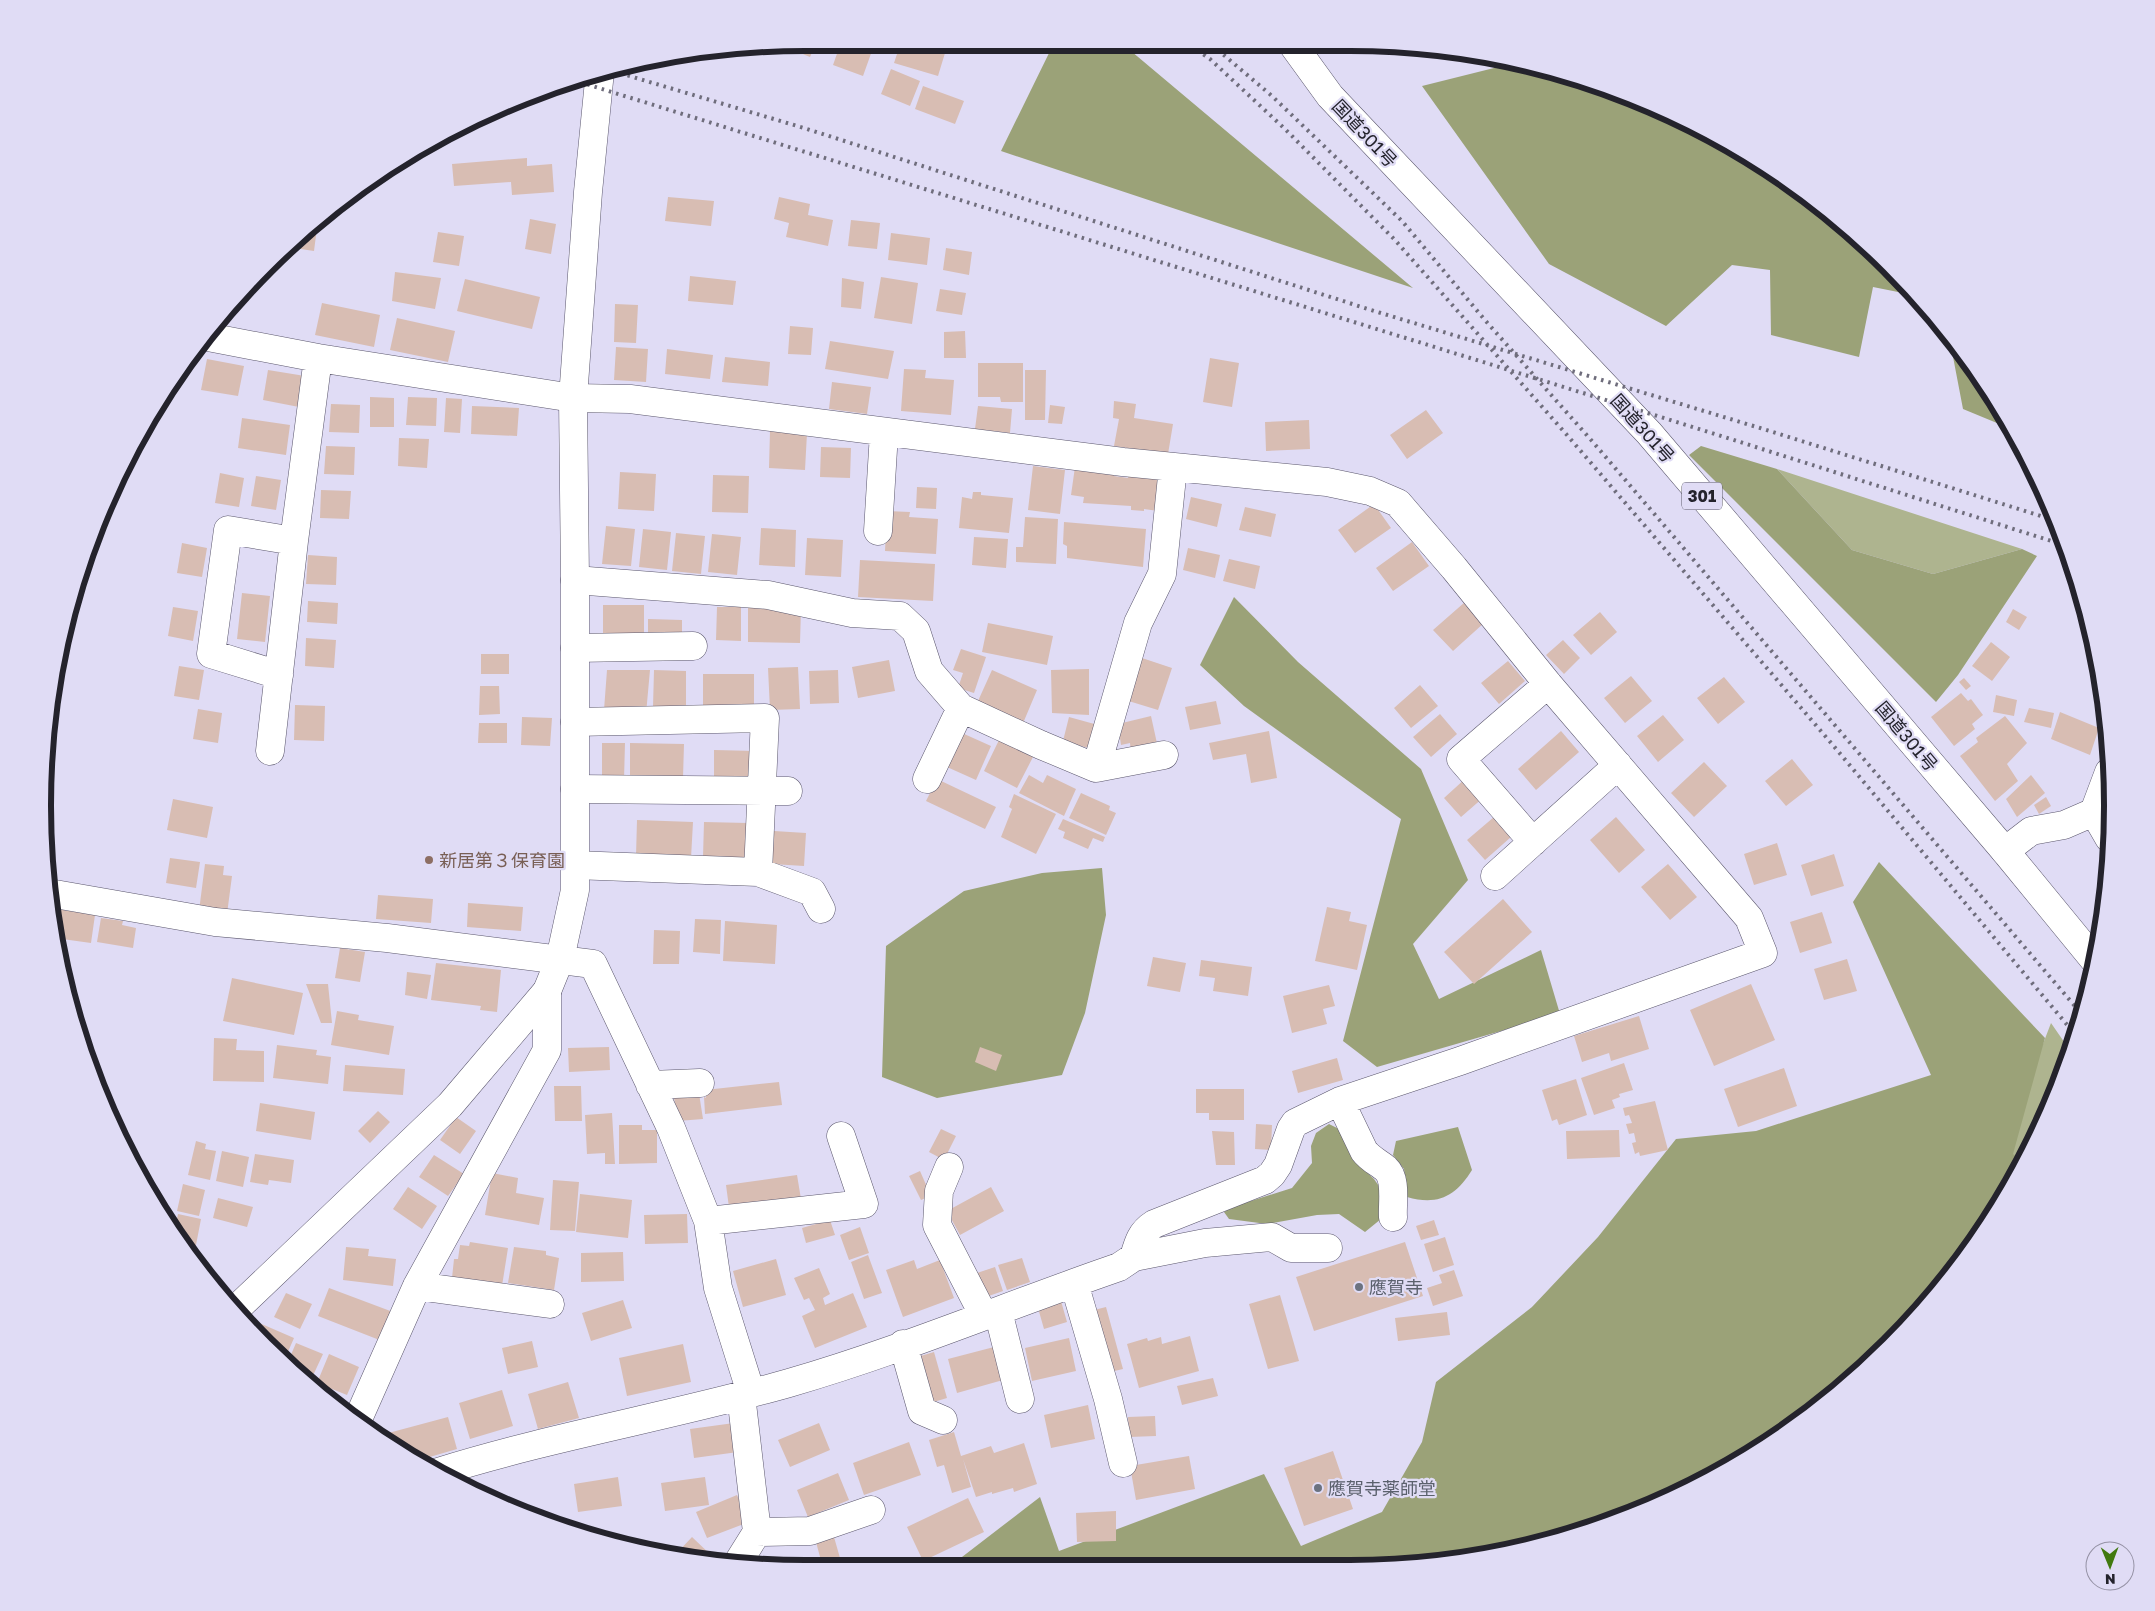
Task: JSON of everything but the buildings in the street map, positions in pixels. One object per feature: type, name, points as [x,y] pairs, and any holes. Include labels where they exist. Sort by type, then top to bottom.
[{"type":"main road","name":"国道301号","points":[[1296,51],[1330,96],[1649,433],[2005,851],[2089,953]]},
{"type":"main road","points":[[240,1305],[450,1106],[546,991],[560,959],[574,890],[575,580],[573,398],[588,192],[599,80]]},
{"type":"main road","points":[[213,338],[318,358],[573,398],[630,399],[884,433],[1173,467],[1327,482],[1370,491],[1398,503],[1454,568],[1548,684],[1749,918],[1763,953],[1460,1061],[1340,1101],[1295,1123],[1282,1155],[1272,1174],[1265,1180],[1154,1224],[1146,1229],[1141,1236],[1134,1257]]},
{"type":"main road","points":[[270,751],[294,541],[318,358]]},
{"type":"main road","points":[[878,531],[884,433]]},
{"type":"main road","points":[[1096,768],[1138,623],[1162,574],[1173,467]]},
{"type":"main road","points":[[278,675],[211,654],[228,530],[294,541]]},
{"type":"main road","points":[[575,580],[768,595],[852,613],[900,616],[916,631],[929,671],[961,708],[1040,745],[1096,768],[1164,755]]},
{"type":"main road","points":[[575,648],[693,646]]},
{"type":"main road","points":[[1533,842],[1461,759],[1548,684]]},
{"type":"main road","points":[[927,779],[961,708]]},
{"type":"main road","points":[[575,722],[765,718],[775,791],[758,872]]},
{"type":"main road","points":[[1495,876],[1618,765]]},
{"type":"main road","points":[[2005,851],[2031,831],[2064,825],[2094,812],[2103,787]]},
{"type":"main road","points":[[575,789],[775,791]]},
{"type":"main road","points":[[2094,812],[2103,828]]},
{"type":"main road","points":[[574,865],[758,872],[812,892],[821,909]]},
{"type":"main road","points":[[57,894],[215,922],[387,938],[593,964],[670,1128],[708,1221],[718,1288],[746,1394],[758,1532],[742,1557]]},
{"type":"main road","points":[[360,1414],[418,1286],[547,1050],[546,991]]},
{"type":"main road","points":[[650,1086],[700,1083]]},
{"type":"main road","points":[[1340,1101],[1364,1151],[1368,1157],[1388,1171],[1392,1179],[1393,1217]]},
{"type":"main road","points":[[708,1221],[864,1204],[841,1136]]},
{"type":"main road","points":[[949,1167],[939,1191],[938,1225],[991,1313],[1020,1399]]},
{"type":"main road","points":[[447,1469],[502,1452],[685,1411],[805,1378],[1074,1283],[1119,1266],[1134,1257],[1205,1243],[1272,1237],[1291,1248],[1328,1248]]},
{"type":"main road","points":[[1074,1283],[1108,1399],[1123,1463]]},
{"type":"main road","points":[[418,1286],[550,1304]]},
{"type":"main road","points":[[903,1344],[922,1411],[943,1420]]},
{"type":"main road","points":[[758,1532],[810,1531],[871,1510]]},
{"type":"green space","points":[[1050,51],[1131,51],[1413,288],[1001,151]]},
{"type":"green space","points":[[1500,67],[1545,77],[1592,91],[1638,109],[1683,129],[1727,152],[1769,178],[1847,238],[1903,293],[1873,287],[1859,357],[1771,335],[1770,270],[1732,265],[1666,326],[1549,264],[1422,86]]},
{"type":"green space","points":[[1952,352],[1977,386],[2001,425],[1963,409]]},
{"type":"green space","points":[[1701,446],[1777,469],[1852,550],[1933,574],[2022,549],[2037,556],[1958,675],[1936,702],[1689,455]]},
{"type":"green space","points":[[1777,469],[2022,549],[1933,574],[1852,550]]},
{"type":"green space","points":[[1234,597],[1298,662],[1421,769],[1468,880],[1413,944],[1439,999],[1541,950],[1560,1014],[1377,1067],[1343,1041],[1401,819],[1244,706],[1200,665]]},
{"type":"green space","points":[[1879,862],[2045,1038],[2013,1154],[2017,1157],[1977,1225],[1917,1303],[1847,1373],[1809,1404],[1769,1433],[1727,1459],[1683,1482],[1592,1520],[1545,1534],[1497,1545],[1399,1558],[1350,1560],[958,1560],[1040,1497],[1059,1551],[1264,1474],[1301,1546],[1382,1512],[1422,1442],[1436,1382],[1532,1307],[1598,1237],[1676,1139],[1756,1131],[1931,1075],[1853,902]]},
{"type":"green space","points":[[1102,868],[1106,915],[1085,1013],[1062,1075],[937,1098],[882,1077],[886,946],[964,891],[1042,873]]},
{"type":"green space","points":[[2051,1023],[2065,1044],[2064,1048],[2046,1094],[2015,1161],[2002,1151]]},
{"type":"green space","points":[[1329,1124],[1339,1129],[1355,1161],[1374,1179],[1381,1189],[1381,1219],[1365,1232],[1339,1214],[1317,1215],[1267,1224],[1229,1219],[1224,1212],[1232,1207],[1292,1188],[1312,1163],[1311,1146],[1316,1133]]},
{"type":"green space","points":[[1458,1127],[1472,1170],[1466,1179],[1445,1197],[1428,1200],[1407,1197],[1404,1169],[1393,1155],[1396,1141]]},
{"type":"railway","points":[[1198,51],[1210,59],[1285,129],[1395,240],[1567,435],[1832,744],[2070,1028]]},
{"type":"railway","points":[[1219,51],[1272,96],[1402,221],[1484,319],[1592,441],[2076,1007]]},
{"type":"railway","points":[[623,74],[804,128],[1371,310],[1760,428],[2046,518]]},
{"type":"railway","points":[[586,84],[1696,428],[2056,542]]},
{"type":"place","name":"新居第３保育園","points":[[429,860]]},
{"type":"place","name":"應賀寺","points":[[1359,1287]]},
{"type":"place","name":"應賀寺薬師堂","points":[[1318,1488]]}]
